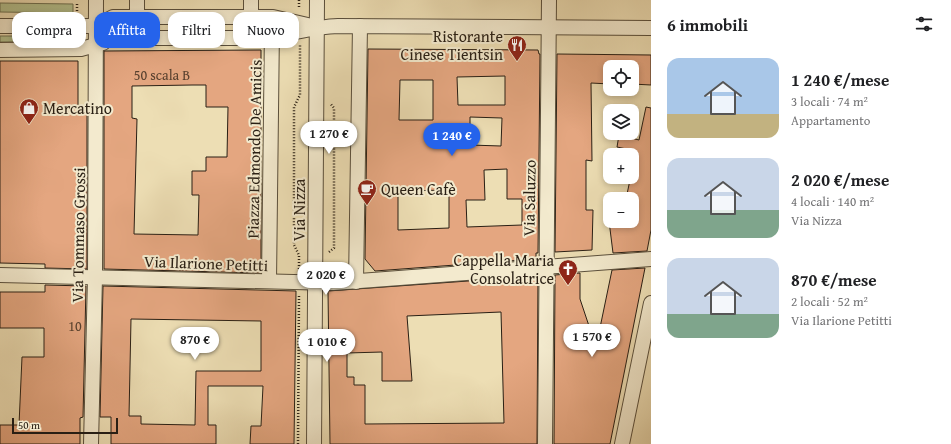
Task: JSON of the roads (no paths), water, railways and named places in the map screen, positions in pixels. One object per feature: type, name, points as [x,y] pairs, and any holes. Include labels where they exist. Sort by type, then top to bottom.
[{"type":"street","name":"Via Tommaso Grossi","points":[[96,0],[96,12]]},
{"type":"street","points":[[137,0],[137,12]]},
{"type":"street","points":[[251,0],[251,12]]},
{"type":"street","name":"Via Nizza","points":[[314,444],[317,0]]},
{"type":"street","name":"Via Saluzzo","points":[[545,444],[549,0]]},
{"type":"street","points":[[160,17],[233,17]]},
{"type":"street","points":[[0,26],[94,26]]},
{"type":"street","points":[[356,282],[360,26]]},
{"type":"street","points":[[300,27],[651,28]]},
{"type":"street","points":[[160,38],[233,37]]},
{"type":"street","points":[[0,50],[77,49],[94,46]]},
{"type":"street","name":"Via Tommaso Grossi","points":[[91,444],[95,276],[96,48]]},
{"type":"street","name":"Piazza Edmondo De Amicis","points":[[269,281],[272,48]]},
{"type":"street","name":"Via Ilarione Petitti","points":[[0,275],[95,276],[315,283],[356,282],[651,259]]},
{"type":"street","points":[[622,444],[651,303]]},
{"type":"place","name":"Ristorante Cinese Tientsin","points":[[517,62]]},
{"type":"place","name":"Mercatino","points":[[29,125]]},
{"type":"place","name":"Queen Cafè","points":[[367,206]]},
{"type":"place","name":"Cappella Maria Consolatrice","points":[[568,286]]}]
